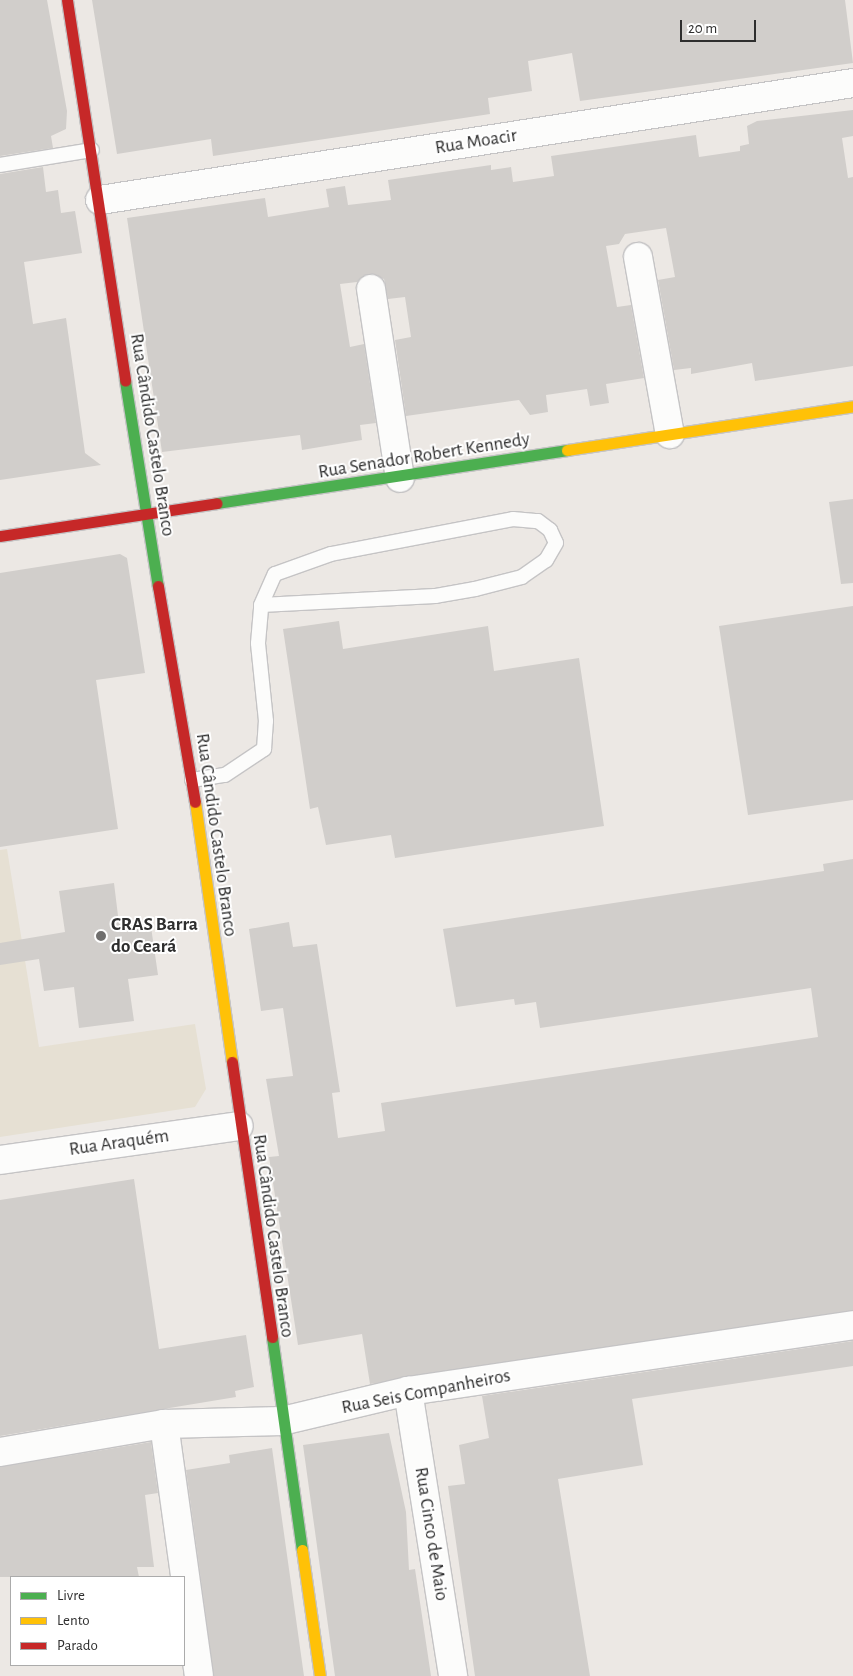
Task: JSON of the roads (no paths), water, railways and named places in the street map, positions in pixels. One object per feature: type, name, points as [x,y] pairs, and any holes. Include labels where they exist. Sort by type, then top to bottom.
[{"type":"street","name":"Rua Cândido Castelo Branco","points":[[67,0],[100,200],[146,515],[192,780],[239,1126],[320,1676]]},
{"type":"street","name":"Rua Moacir","points":[[100,200],[853,84]]},
{"type":"street","points":[[638,257],[670,434]]},
{"type":"street","points":[[371,289],[400,478]]},
{"type":"street","name":"Rua Senador Robert Kennedy","points":[[0,536],[400,478],[853,406]]},
{"type":"street","name":"Rua Araquém","points":[[0,1160],[239,1126]]},
{"type":"street","name":"Rua Seis Companheiros","points":[[0,1452],[164,1424],[282,1421],[408,1391],[853,1325]]},
{"type":"street","name":"Rua Cinco de Maio","points":[[408,1391],[454,1676]]},
{"type":"street","points":[[164,1424],[199,1676]]},
{"type":"lane","points":[[0,165],[92,150]]},
{"type":"lane","points":[[192,780],[225,775],[264,748],[266,721],[258,643],[261,605],[275,574],[331,554],[513,518],[538,521],[550,530],[556,543],[546,560],[522,578],[475,589],[435,596],[261,605]]},
{"type":"place","name":"CRAS Barra do Ceará","points":[[101,936]]}]
